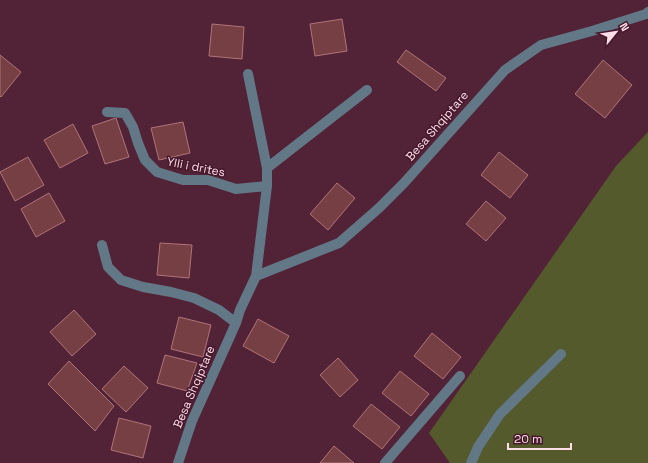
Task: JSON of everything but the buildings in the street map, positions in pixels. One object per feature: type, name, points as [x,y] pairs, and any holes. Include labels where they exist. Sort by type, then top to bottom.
[{"type":"street","name":"Besa Shqiptare","points":[[256,276],[339,243],[379,208],[404,183],[505,70],[541,45],[646,14],[648,12]]},
{"type":"street","name":"Besa Shqiptare","points":[[178,463],[192,421],[256,276],[267,186],[267,168],[248,74]]},
{"type":"street","points":[[267,168],[367,90]]},
{"type":"street","name":"Ylli i drites","points":[[107,112],[125,113],[133,127],[145,160],[157,172],[183,180],[208,180],[236,189],[267,186]]},
{"type":"street","points":[[102,245],[108,267],[120,280],[143,288],[171,292],[194,298],[220,310],[236,322]]},
{"type":"street","points":[[471,463],[478,447],[500,414],[561,354]]},
{"type":"street","points":[[385,463],[460,376]]},
{"type":"green space","points":[[648,132],[648,463],[450,463],[429,433],[616,166]]}]
